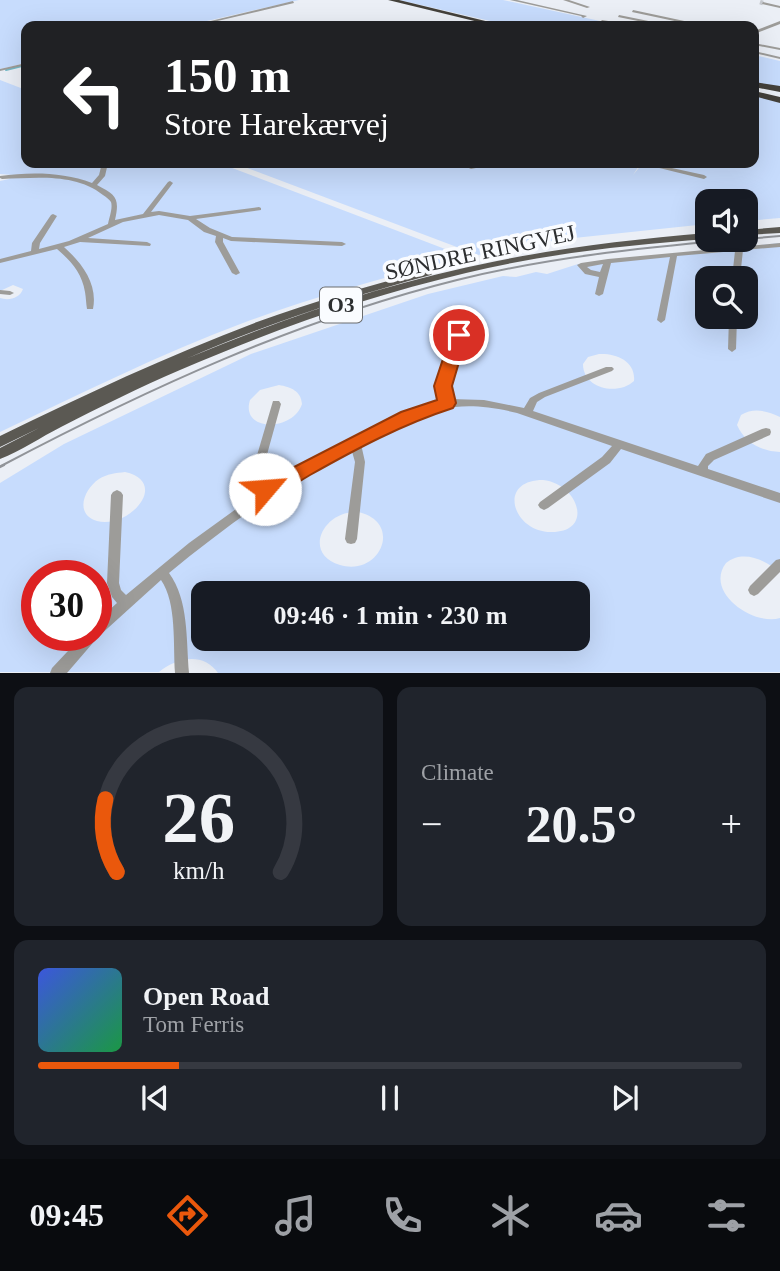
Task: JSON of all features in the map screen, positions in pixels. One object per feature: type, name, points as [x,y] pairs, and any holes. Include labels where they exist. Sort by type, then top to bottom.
[{"type":"highway","points":[[390,1],[468,21]]},
{"type":"highway","points":[[390,1],[480,21]]},
{"type":"highway","points":[[759,89],[780,94]]},
{"type":"main road","points":[[758,226],[780,225]]},
{"type":"main road","points":[[758,232],[780,230]]},
{"type":"main road","name":"SØNDRE RINGVEJ","points":[[0,442],[62,410],[187,354],[284,316],[355,293],[483,259],[536,249],[695,231]]},
{"type":"main road","name":"SØNDRE RINGVEJ","points":[[0,454],[186,363],[288,323],[357,300],[463,271],[526,258],[645,241],[695,237]]},
{"type":"street","points":[[513,0],[583,17]]},
{"type":"street","points":[[565,0],[588,7]]},
{"type":"street","points":[[213,21],[293,2]]},
{"type":"street","points":[[763,3],[780,7]]},
{"type":"street","points":[[633,11],[680,21]]},
{"type":"street","points":[[619,16],[644,21]]},
{"type":"street","points":[[759,31],[780,23]]},
{"type":"street","points":[[759,45],[780,49]]},
{"type":"street","points":[[759,53],[780,58]]},
{"type":"street","points":[[0,70],[21,65]]},
{"type":"street","points":[[92,186],[102,176],[104,168]]},
{"type":"street","points":[[664,168],[704,177]]},
{"type":"street","points":[[2,177],[68,176],[92,186],[113,199],[116,205],[111,224]]},
{"type":"street","points":[[146,214],[170,183]]},
{"type":"street","points":[[190,218],[259,209]]},
{"type":"street","points":[[0,261],[81,240],[111,224],[146,214],[169,213],[190,218],[219,236],[243,240],[342,244]]},
{"type":"street","points":[[35,253],[36,243],[53,216]]},
{"type":"street","points":[[219,236],[219,242],[236,273]]},
{"type":"street","points":[[81,240],[147,244]]},
{"type":"street","points":[[758,247],[780,245]]},
{"type":"street","points":[[59,247],[79,266],[87,278],[91,291],[90,307]]},
{"type":"street","points":[[603,275],[588,272],[581,265],[696,252]]},
{"type":"street","points":[[661,320],[674,254]]},
{"type":"street","points":[[599,294],[608,261]]},
{"type":"street","points":[[0,292],[10,293]]},
{"type":"street","points":[[732,349],[733,329]]},
{"type":"street","points":[[447,403],[443,386],[459,335]]},
{"type":"street","points":[[527,413],[533,400],[542,395],[609,369]]},
{"type":"street","points":[[112,616],[162,572],[267,491],[407,416],[447,403],[497,405],[527,413],[780,498]]},
{"type":"street","points":[[267,491],[259,479],[258,469],[276,404]]},
{"type":"street","points":[[702,471],[703,465],[710,457],[766,432]]},
{"type":"street","points":[[351,539],[360,462],[355,442]]},
{"type":"street","points":[[544,505],[606,460],[619,444]]},
{"type":"street","points":[[117,495],[113,583],[125,603]]},
{"type":"street","points":[[754,590],[780,564]]},
{"type":"street","points":[[162,572],[171,581],[175,595],[181,673]]},
{"type":"street","points":[[57,673],[77,651]]},
{"type":"shaded area","points":[[0,0],[299,0],[207,21],[21,21],[21,64],[0,69]]},
{"type":"shaded area","points":[[399,0],[503,0],[600,21],[490,21]]},
{"type":"shaded area","points":[[759,56],[780,61],[780,88],[759,83]]},
{"type":"shaded area","points":[[0,80],[21,88],[21,168],[232,168],[445,249],[448,261],[345,289],[243,323],[151,361],[0,432],[0,298],[14,298],[23,289],[13,285],[0,291],[0,181],[13,175],[0,174]]},
{"type":"shaded area","points":[[759,96],[780,102],[780,218],[758,220],[758,189],[695,189],[695,225],[555,240],[478,255],[247,168],[637,168],[633,175],[639,168],[759,168]]},
{"type":"shaded area","points":[[780,243],[780,417],[751,411],[741,415],[737,425],[744,437],[754,445],[780,452],[780,572],[761,560],[740,557],[726,563],[721,574],[721,585],[726,595],[745,612],[757,617],[780,618],[780,672],[218,673],[205,662],[189,659],[173,663],[159,672],[0,672],[0,483],[64,444],[251,354],[428,294],[503,276],[516,277],[536,272],[547,274],[578,264],[695,252],[758,252],[758,245]],"holes":[[[451,321],[469,323],[482,335],[473,348],[457,352],[442,346],[437,339],[435,331],[440,325]],[[612,355],[624,360],[632,368],[634,381],[627,386],[611,389],[595,384],[585,373],[583,364],[588,357]],[[279,385],[288,387],[300,396],[302,404],[289,420],[260,423],[249,411],[250,400],[260,390]],[[125,472],[138,477],[144,485],[145,494],[140,503],[132,512],[110,522],[90,518],[84,507],[89,489],[102,477]],[[543,480],[566,490],[577,508],[577,517],[573,524],[565,530],[552,532],[538,530],[528,524],[515,506],[519,488],[528,482]],[[358,512],[372,518],[380,526],[383,536],[381,547],[375,556],[354,567],[340,565],[328,559],[322,552],[320,543],[327,525],[346,513]]]},
{"type":"waterway","points":[[6,70],[21,66]]},
{"type":"tram line","points":[[758,238],[780,236]]},
{"type":"tram line","points":[[1,466],[111,410],[224,359],[281,336],[397,296],[491,272],[558,260],[695,243]]},
{"type":"tram line","points":[[0,467],[4,465]]},
{"type":"route","points":[[265,489],[267,491],[407,416],[447,403],[443,386],[459,335]]}]
